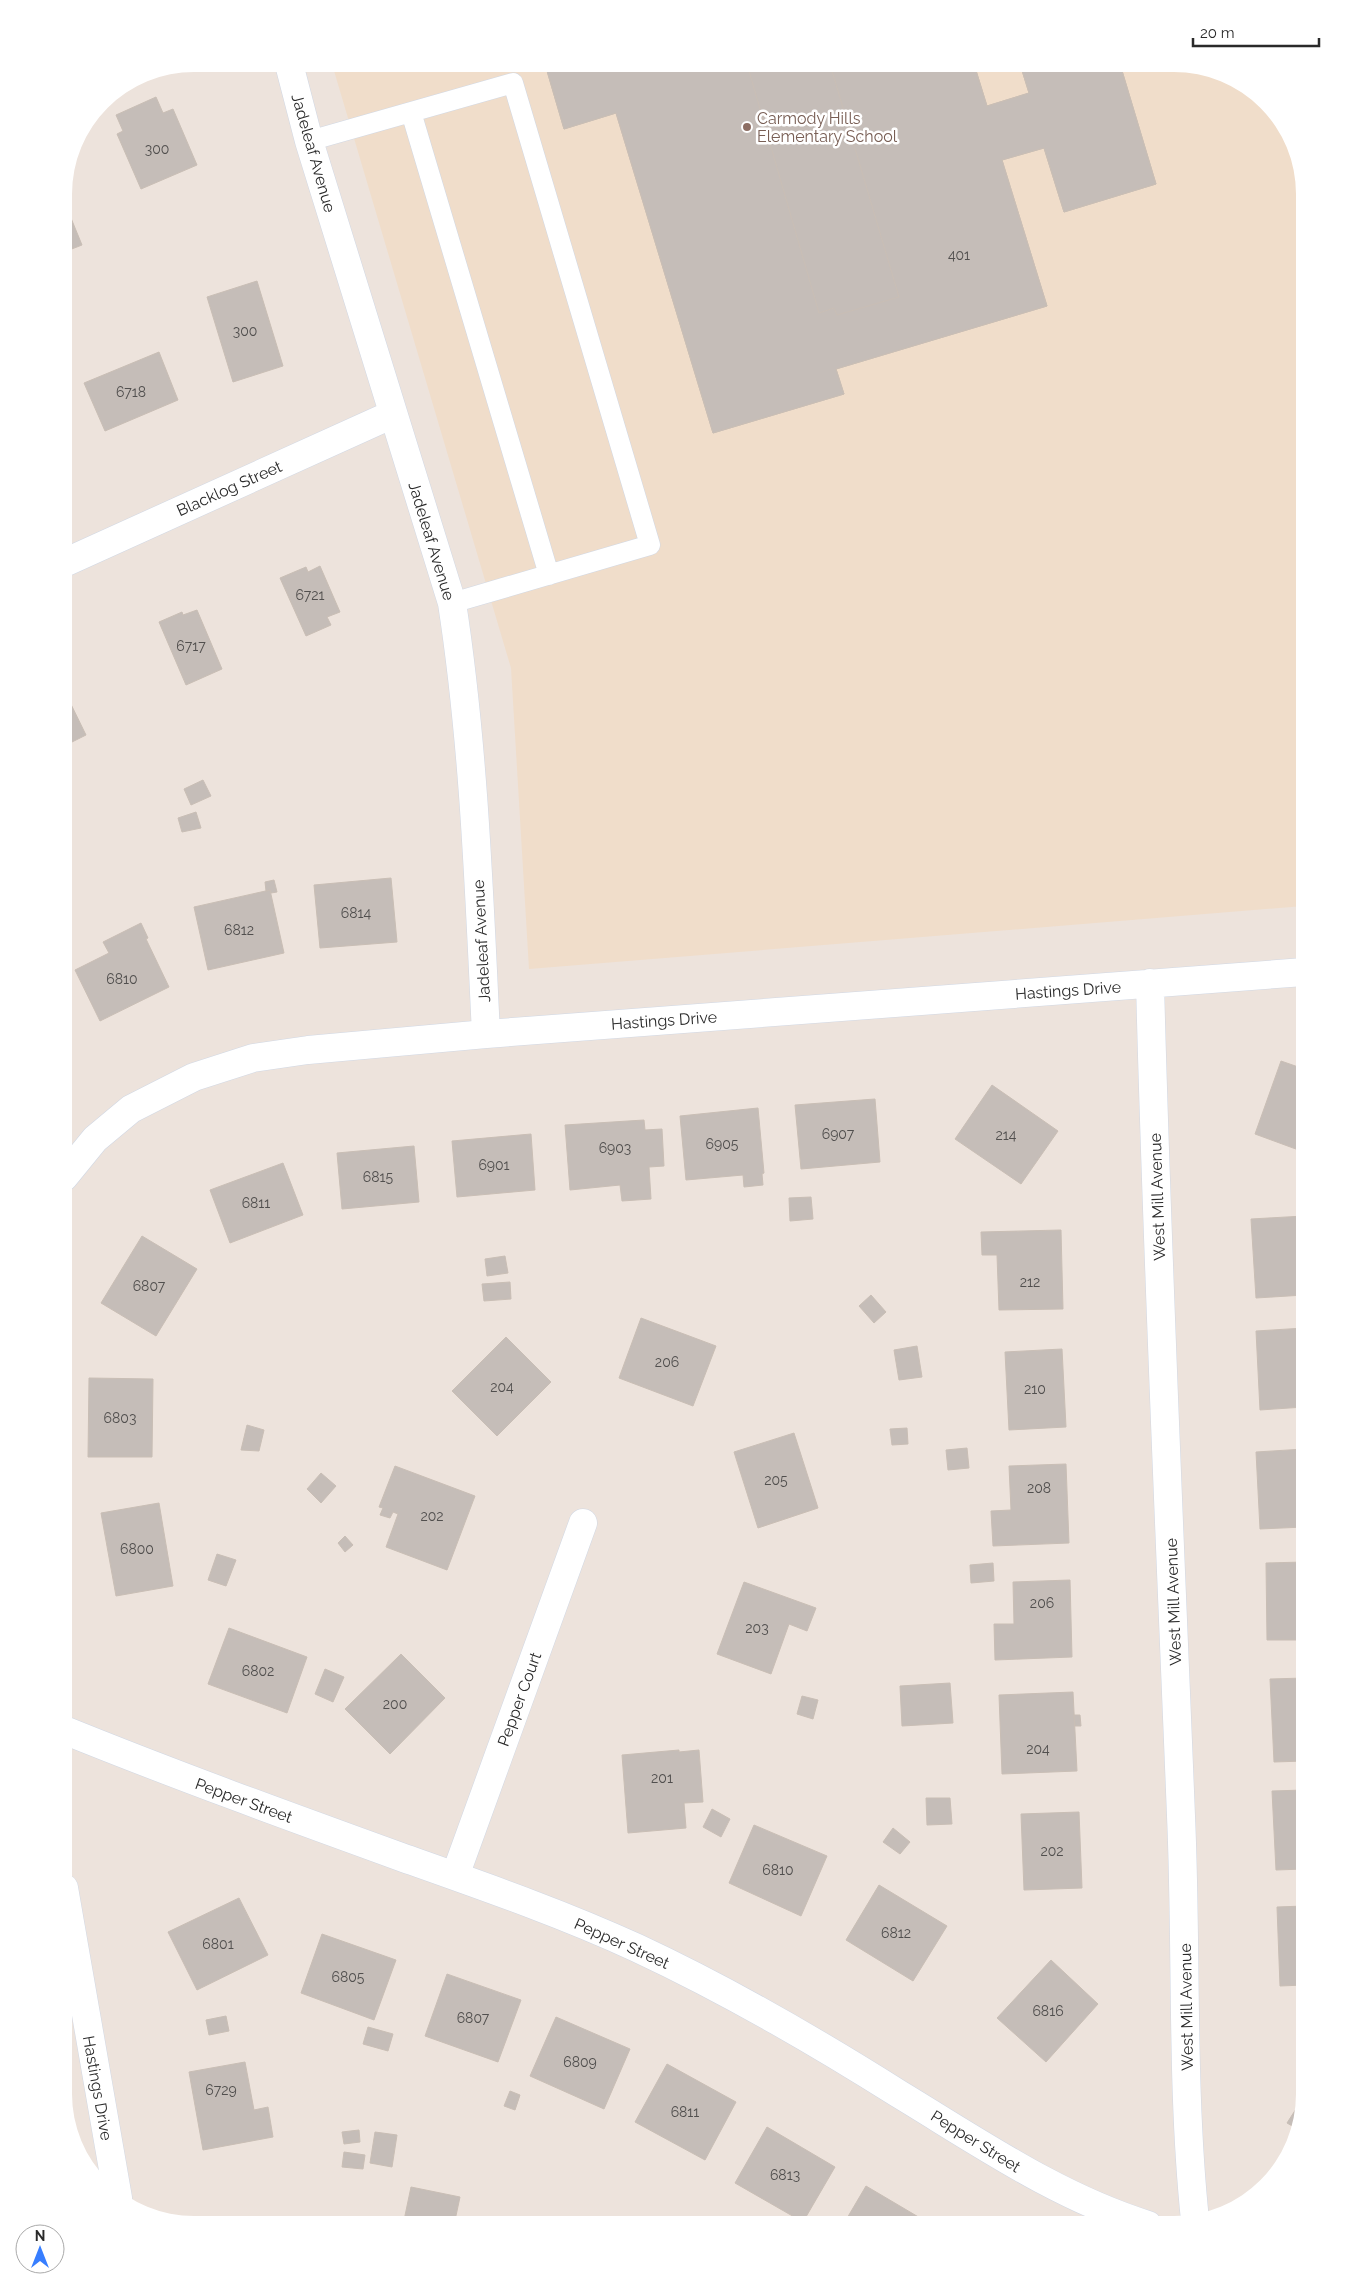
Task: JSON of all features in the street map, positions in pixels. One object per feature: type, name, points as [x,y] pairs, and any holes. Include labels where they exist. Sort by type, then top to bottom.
[{"type":"street","name":"Jadeleaf Avenue","points":[[291,73],[309,141],[452,603],[463,676],[472,774],[486,1034]]},
{"type":"street","name":"Blacklog Street","points":[[73,559],[394,414]]},
{"type":"street","name":"Hastings Drive","points":[[73,1166],[95,1139],[131,1109],[177,1085],[220,1068],[253,1058],[308,1050],[486,1034],[1296,973]]},
{"type":"street","name":"West Mill Avenue","points":[[1150,983],[1162,1381],[1183,1857],[1188,2115],[1195,2214]]},
{"type":"street","name":"Pepper Court","points":[[455,1876],[583,1523]]},
{"type":"street","name":"Pepper Street","points":[[73,1734],[166,1772],[551,1912],[636,1948],[730,1995],[876,2079],[1020,2169],[1072,2196],[1120,2216]]},
{"type":"street","name":"Hastings Drive","points":[[73,1940],[116,2188]]},
{"type":"lane","points":[[309,141],[512,83],[515,92],[650,545],[452,603]]},
{"type":"lane","points":[[411,112],[549,575]]},
{"type":"shaded area","points":[[335,73],[1181,73],[1213,79],[1241,93],[1265,114],[1275,127],[1289,155],[1296,195],[1296,907],[529,969],[511,668]]},
{"type":"building","points":[[548,73],[750,73],[819,313],[834,308],[837,315],[899,297],[833,73],[977,73],[987,106],[1029,93],[1023,73],[1123,73],[1156,184],[1064,212],[1044,148],[1002,160],[1047,306],[836,369],[844,394],[713,433],[616,113],[564,129]]},
{"type":"building","points":[[548,73],[977,73],[987,106],[1029,93],[1023,73],[1123,73],[1156,184],[1064,212],[1044,148],[1002,160],[1047,306],[836,369],[844,394],[713,433],[616,113],[564,129]]},
{"type":"building","points":[[156,97],[163,113],[173,109],[197,165],[141,189],[117,134],[123,131],[116,115]]},
{"type":"building","points":[[73,223],[82,245],[73,248]]},
{"type":"building","points":[[257,281],[283,366],[233,382],[207,297]]},
{"type":"building","points":[[159,352],[178,400],[105,431],[84,383]]},
{"type":"building","points":[[320,566],[340,612],[327,617],[331,625],[306,636],[280,578],[306,567],[308,572]]},
{"type":"building","points":[[197,610],[222,669],[186,685],[159,622],[182,612],[183,615]]},
{"type":"building","points":[[73,708],[86,735],[73,742]]},
{"type":"building","points":[[203,780],[211,796],[191,805],[184,789]]},
{"type":"building","points":[[196,812],[201,828],[182,832],[178,818]]},
{"type":"building","points":[[391,878],[397,942],[320,948],[314,885]]},
{"type":"building","points":[[274,880],[277,892],[271,893],[270,890],[266,891],[265,882]]},
{"type":"building","points":[[270,890],[284,953],[208,970],[194,907]]},
{"type":"building","points":[[141,923],[148,938],[146,939],[169,987],[100,1021],[75,970],[109,953],[103,942]]},
{"type":"building","points":[[1281,1061],[1296,1066],[1296,1149],[1255,1134]]},
{"type":"building","points":[[992,1085],[1058,1131],[1021,1184],[955,1139]]},
{"type":"building","points":[[875,1099],[880,1162],[801,1169],[795,1105]]},
{"type":"building","points":[[758,1108],[764,1173],[762,1174],[763,1185],[744,1187],[743,1175],[686,1180],[680,1116]]},
{"type":"building","points":[[644,1120],[645,1130],[662,1129],[664,1166],[649,1167],[651,1199],[622,1201],[620,1185],[570,1190],[565,1125]]},
{"type":"building","points":[[531,1134],[535,1190],[457,1197],[452,1141]]},
{"type":"building","points":[[414,1146],[419,1202],[342,1209],[337,1153]]},
{"type":"building","points":[[283,1163],[303,1215],[230,1243],[210,1190]]},
{"type":"building","points":[[811,1197],[813,1219],[790,1221],[789,1198]]},
{"type":"building","points":[[1296,1216],[1296,1296],[1256,1298],[1251,1219]]},
{"type":"building","points":[[1061,1230],[1063,1309],[999,1310],[997,1255],[982,1255],[981,1232]]},
{"type":"building","points":[[142,1236],[197,1269],[156,1336],[101,1303]]},
{"type":"building","points":[[505,1256],[508,1273],[487,1276],[485,1259]]},
{"type":"building","points":[[510,1282],[511,1299],[484,1301],[482,1284]]},
{"type":"building","points":[[871,1295],[886,1312],[874,1323],[859,1306]]},
{"type":"building","points":[[641,1318],[716,1346],[693,1406],[619,1378]]},
{"type":"building","points":[[1296,1328],[1296,1408],[1260,1410],[1256,1331]]},
{"type":"building","points":[[506,1337],[551,1382],[497,1436],[452,1391]]},
{"type":"building","points":[[917,1346],[922,1377],[899,1380],[894,1350]]},
{"type":"building","points":[[1062,1349],[1066,1427],[1009,1430],[1005,1352]]},
{"type":"building","points":[[89,1378],[153,1379],[152,1457],[88,1457]]},
{"type":"building","points":[[247,1425],[264,1430],[259,1451],[241,1450]]},
{"type":"building","points":[[907,1428],[908,1444],[892,1445],[890,1429]]},
{"type":"building","points":[[794,1433],[818,1508],[758,1528],[734,1452]]},
{"type":"building","points":[[967,1448],[969,1468],[948,1470],[946,1450]]},
{"type":"building","points":[[1296,1450],[1296,1527],[1260,1529],[1256,1452]]},
{"type":"building","points":[[1066,1464],[1069,1543],[993,1546],[991,1511],[1011,1510],[1009,1466]]},
{"type":"building","points":[[395,1466],[475,1496],[447,1570],[386,1547],[398,1514],[393,1512],[390,1518],[380,1515],[383,1508],[379,1507]]},
{"type":"building","points":[[321,1473],[336,1486],[321,1503],[307,1489]]},
{"type":"building","points":[[159,1503],[173,1586],[116,1596],[101,1513]]},
{"type":"building","points":[[345,1536],[353,1545],[345,1552],[338,1543]]},
{"type":"building","points":[[217,1554],[236,1560],[226,1586],[208,1580]]},
{"type":"building","points":[[1296,1562],[1296,1640],[1267,1640],[1266,1563]]},
{"type":"building","points":[[993,1563],[994,1581],[971,1583],[970,1565]]},
{"type":"building","points":[[1070,1580],[1072,1657],[995,1660],[994,1624],[1014,1624],[1013,1582]]},
{"type":"building","points":[[744,1582],[816,1608],[807,1631],[789,1624],[771,1674],[717,1654]]},
{"type":"building","points":[[229,1628],[307,1657],[287,1713],[208,1684]]},
{"type":"building","points":[[401,1654],[445,1698],[390,1754],[345,1709]]},
{"type":"building","points":[[325,1669],[344,1677],[333,1702],[315,1694]]},
{"type":"building","points":[[1296,1678],[1296,1761],[1274,1762],[1270,1679]]},
{"type":"building","points":[[950,1683],[953,1723],[902,1726],[900,1686]]},
{"type":"building","points":[[1073,1692],[1077,1771],[1002,1774],[999,1695]]},
{"type":"building","points":[[802,1696],[818,1700],[813,1719],[797,1714]]},
{"type":"building","points":[[1074,1715],[1080,1715],[1081,1726],[1075,1726]]},
{"type":"building","points":[[679,1750],[679,1752],[699,1750],[703,1802],[684,1803],[686,1828],[628,1833],[622,1755]]},
{"type":"building","points":[[1296,1790],[1296,1869],[1276,1870],[1272,1791]]},
{"type":"building","points":[[926,1798],[950,1798],[952,1824],[927,1825]]},
{"type":"building","points":[[712,1809],[730,1819],[721,1837],[703,1827]]},
{"type":"building","points":[[1079,1812],[1082,1888],[1024,1890],[1021,1814]]},
{"type":"building","points":[[754,1825],[827,1856],[801,1916],[729,1883]]},
{"type":"building","points":[[893,1828],[910,1842],[900,1854],[883,1842]]},
{"type":"building","points":[[879,1885],[947,1926],[913,1981],[846,1940]]},
{"type":"building","points":[[239,1898],[268,1955],[197,1990],[168,1932]]},
{"type":"building","points":[[1296,1906],[1296,1985],[1280,1986],[1277,1907]]},
{"type":"building","points":[[322,1934],[396,1960],[374,2020],[301,1993]]},
{"type":"building","points":[[1051,1960],[1098,2004],[1046,2062],[997,2018]]},
{"type":"building","points":[[447,1974],[521,2000],[498,2062],[425,2036]]},
{"type":"building","points":[[226,2016],[229,2031],[209,2035],[206,2020]]},
{"type":"building","points":[[556,2017],[630,2049],[604,2109],[530,2076]]},
{"type":"building","points":[[368,2027],[393,2034],[388,2051],[363,2044]]},
{"type":"building","points":[[245,2062],[254,2110],[268,2107],[273,2137],[203,2150],[189,2072]]},
{"type":"building","points":[[667,2064],[736,2102],[705,2160],[635,2122]]},
{"type":"building","points":[[510,2091],[520,2095],[515,2110],[504,2106]]},
{"type":"building","points":[[1293,2113],[1291,2125],[1287,2123]]},
{"type":"building","points":[[767,2127],[835,2167],[806,2216],[793,2216],[735,2183]]},
{"type":"building","points":[[359,2130],[360,2142],[344,2144],[342,2132]]},
{"type":"building","points":[[375,2132],[397,2135],[392,2167],[370,2163]]},
{"type":"building","points":[[344,2152],[365,2155],[363,2169],[342,2167]]},
{"type":"building","points":[[866,2186],[917,2216],[848,2216]]},
{"type":"building","points":[[411,2187],[460,2197],[456,2216],[405,2216]]},
{"type":"place","name":"Carmody Hills Elementary School","points":[[747,127]]}]
